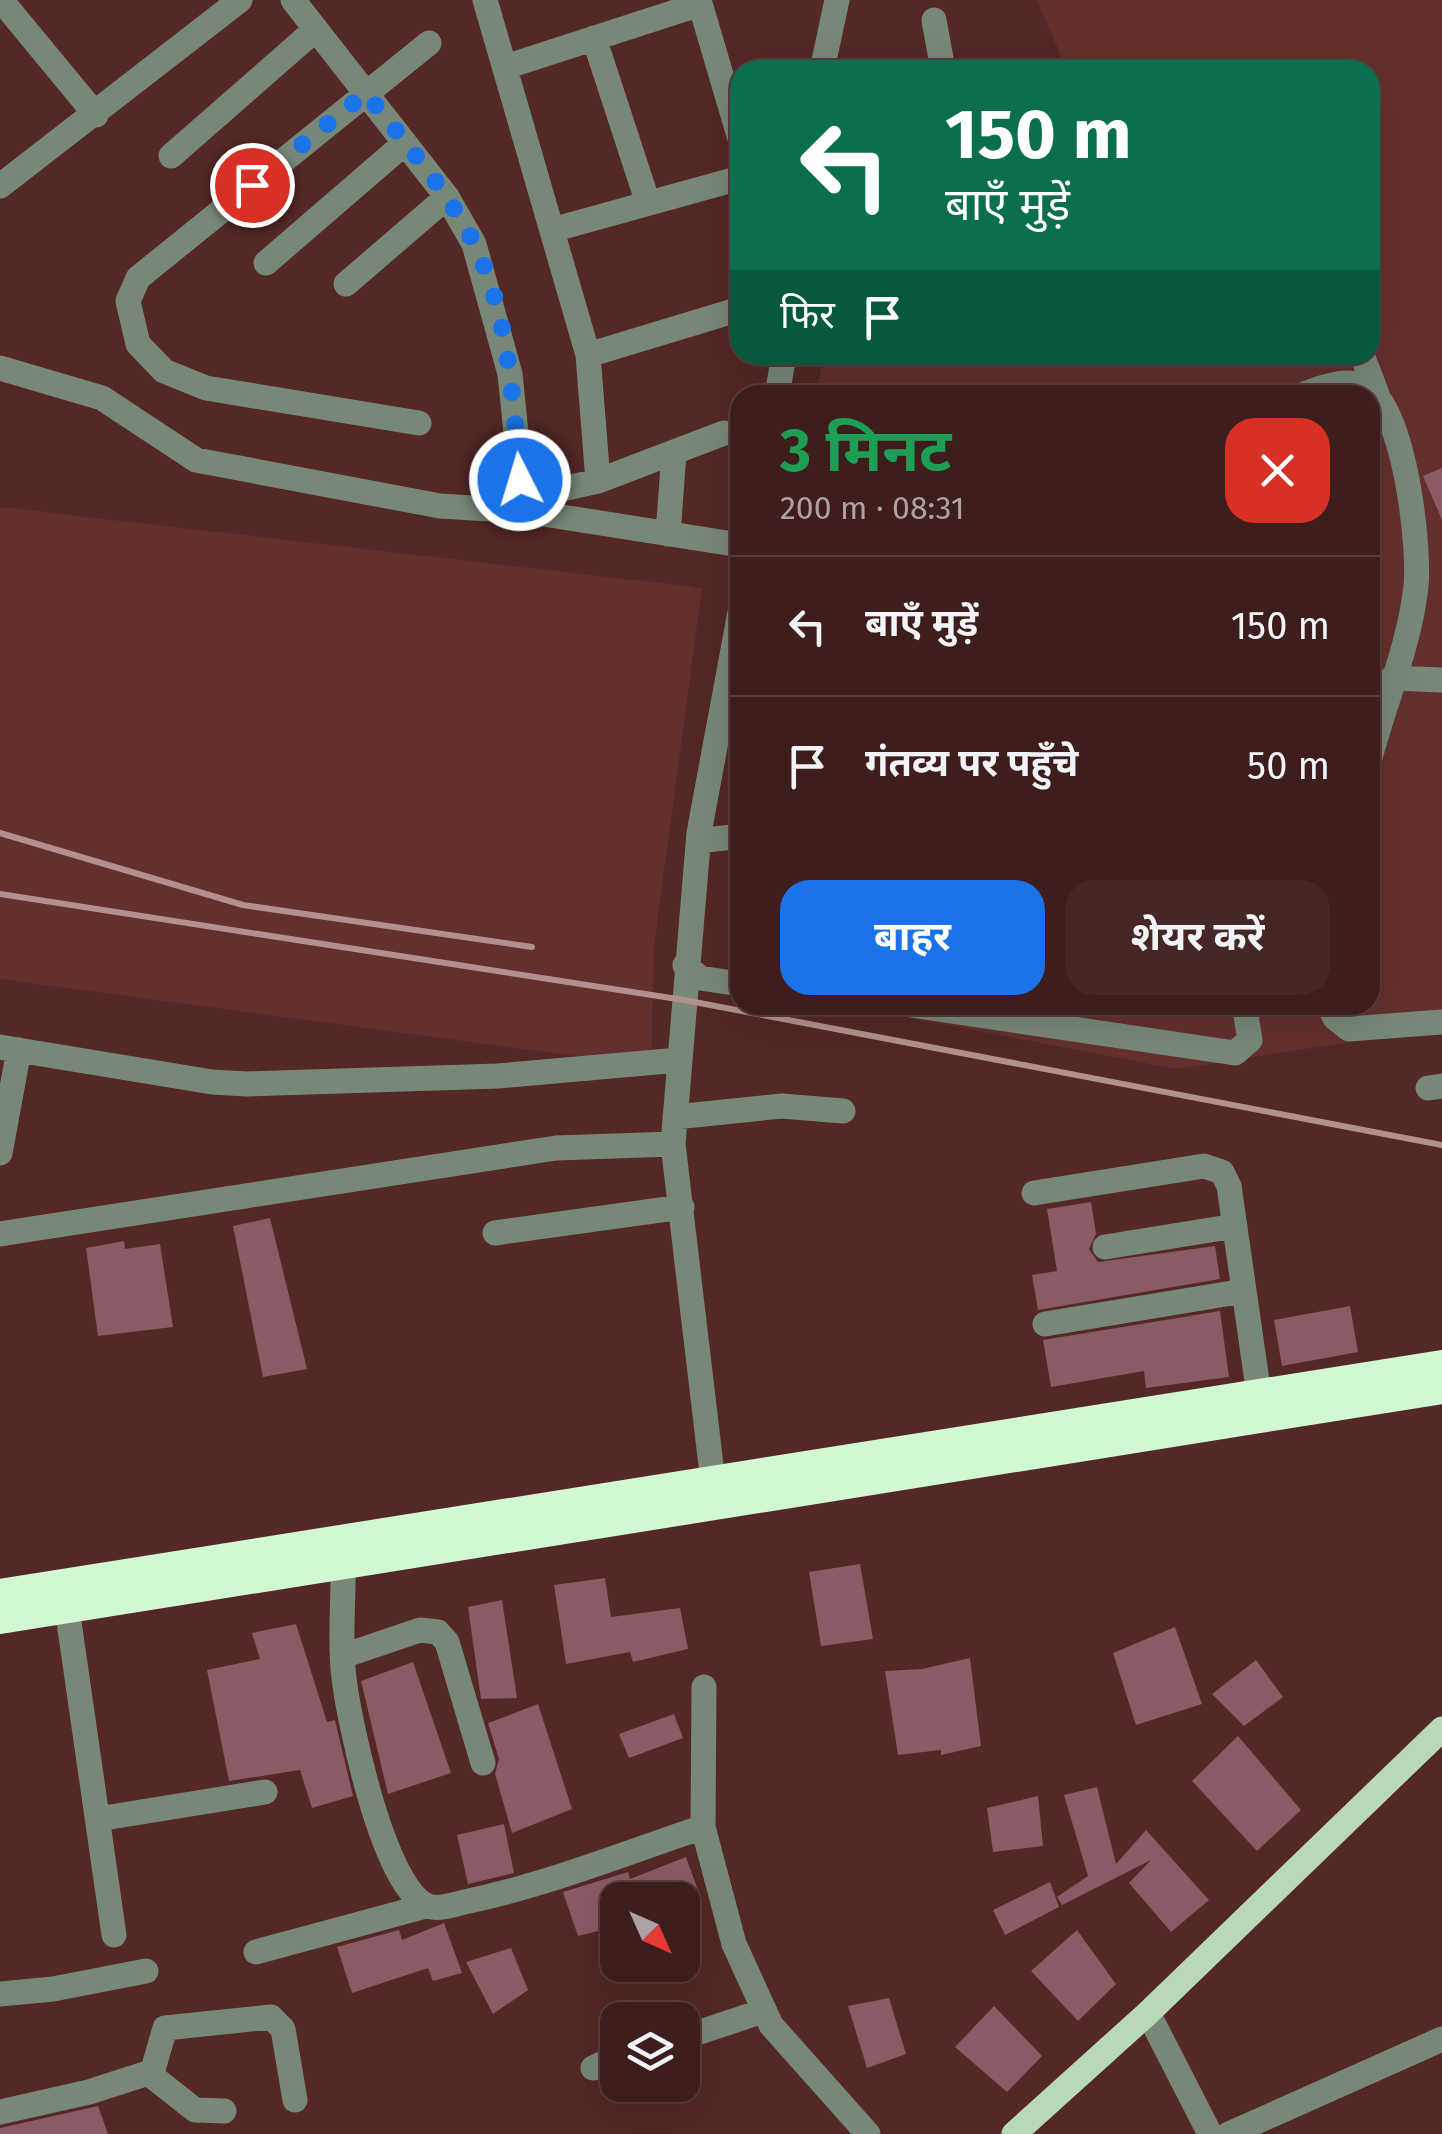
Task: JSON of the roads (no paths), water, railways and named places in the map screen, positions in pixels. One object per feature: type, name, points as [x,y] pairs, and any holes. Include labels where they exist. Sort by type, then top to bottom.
[{"type":"highway","points":[[0,1619],[343,1563],[715,1492],[1442,1366]]},
{"type":"highway","points":[[0,1594],[1442,1389]]},
{"type":"main road","points":[[1014,2134],[1148,2013],[1440,1734]]},
{"type":"street","points":[[1,0],[96,115]]},
{"type":"street","points":[[0,186],[240,0]]},
{"type":"street","points":[[292,0],[447,197],[484,266],[505,352],[522,504]]},
{"type":"street","points":[[486,0],[588,354],[598,481]]},
{"type":"street","points":[[824,60],[837,0]]},
{"type":"street","points":[[505,66],[699,2],[730,106]]},
{"type":"street","points":[[934,20],[941,60]]},
{"type":"street","points":[[171,156],[316,30]]},
{"type":"street","points":[[594,38],[648,203]]},
{"type":"street","points":[[419,423],[183,381],[149,360],[138,344],[128,301],[138,278],[429,43]]},
{"type":"street","points":[[266,263],[405,143]]},
{"type":"street","points":[[552,230],[730,181]]},
{"type":"street","points":[[346,284],[447,197]]},
{"type":"street","points":[[588,354],[730,312]]},
{"type":"street","points":[[0,368],[102,398],[196,460],[440,506],[522,504],[730,544]]},
{"type":"street","points":[[1380,399],[1396,428],[1412,523],[1416,582],[1380,722]]},
{"type":"street","points":[[522,504],[598,481],[724,433]]},
{"type":"street","points":[[668,534],[674,453]]},
{"type":"street","points":[[715,1492],[673,1144],[698,841],[730,667]]},
{"type":"street","points":[[1392,678],[1442,680]]},
{"type":"street","points":[[698,841],[730,837]]},
{"type":"street","points":[[685,965],[700,978],[730,982]]},
{"type":"street","points":[[977,1015],[1235,1054],[1250,1040],[1246,1015]]},
{"type":"street","points":[[1334,1015],[1349,1028],[1442,1022]]},
{"type":"street","points":[[0,1154],[9,1048],[212,1082],[246,1084],[498,1076],[679,1060]]},
{"type":"street","points":[[675,1117],[768,1106],[843,1110]]},
{"type":"street","points":[[0,1234],[556,1148],[673,1144]]},
{"type":"street","points":[[1034,1192],[1204,1166],[1227,1178],[1259,1395]]},
{"type":"street","points":[[495,1233],[682,1207]]},
{"type":"street","points":[[1105,1247],[1235,1226]]},
{"type":"street","points":[[1046,1324],[1244,1291]]},
{"type":"street","points":[[343,1563],[343,1656],[352,1720],[384,1845],[400,1882],[426,1906]]},
{"type":"street","points":[[67,1608],[114,1935]]},
{"type":"street","points":[[343,1656],[420,1630],[438,1632],[447,1642],[484,1762]]},
{"type":"street","points":[[704,1686],[703,1826],[734,1944],[763,2011],[789,2048],[868,2134]]},
{"type":"street","points":[[98,1819],[265,1792]]},
{"type":"street","points":[[256,1952],[426,1906],[508,1892],[703,1826]]},
{"type":"street","points":[[0,1994],[53,1989],[146,1971]]},
{"type":"street","points":[[700,2032],[763,2011]]},
{"type":"street","points":[[1148,2013],[1210,2134]]},
{"type":"street","points":[[152,2073],[165,2028],[272,2017],[283,2029],[295,2100]]},
{"type":"street","points":[[1229,2134],[1442,2039]]},
{"type":"street","points":[[593,2068],[600,2065]]},
{"type":"street","points":[[152,2073],[188,2106],[203,2113],[224,2111]]},
{"type":"street","points":[[0,2112],[152,2073]]},
{"type":"railway","points":[[0,833],[243,905],[532,947]]},
{"type":"railway","points":[[0,894],[730,1009]]},
{"type":"railway","points":[[762,1015],[1442,1145]]}]
